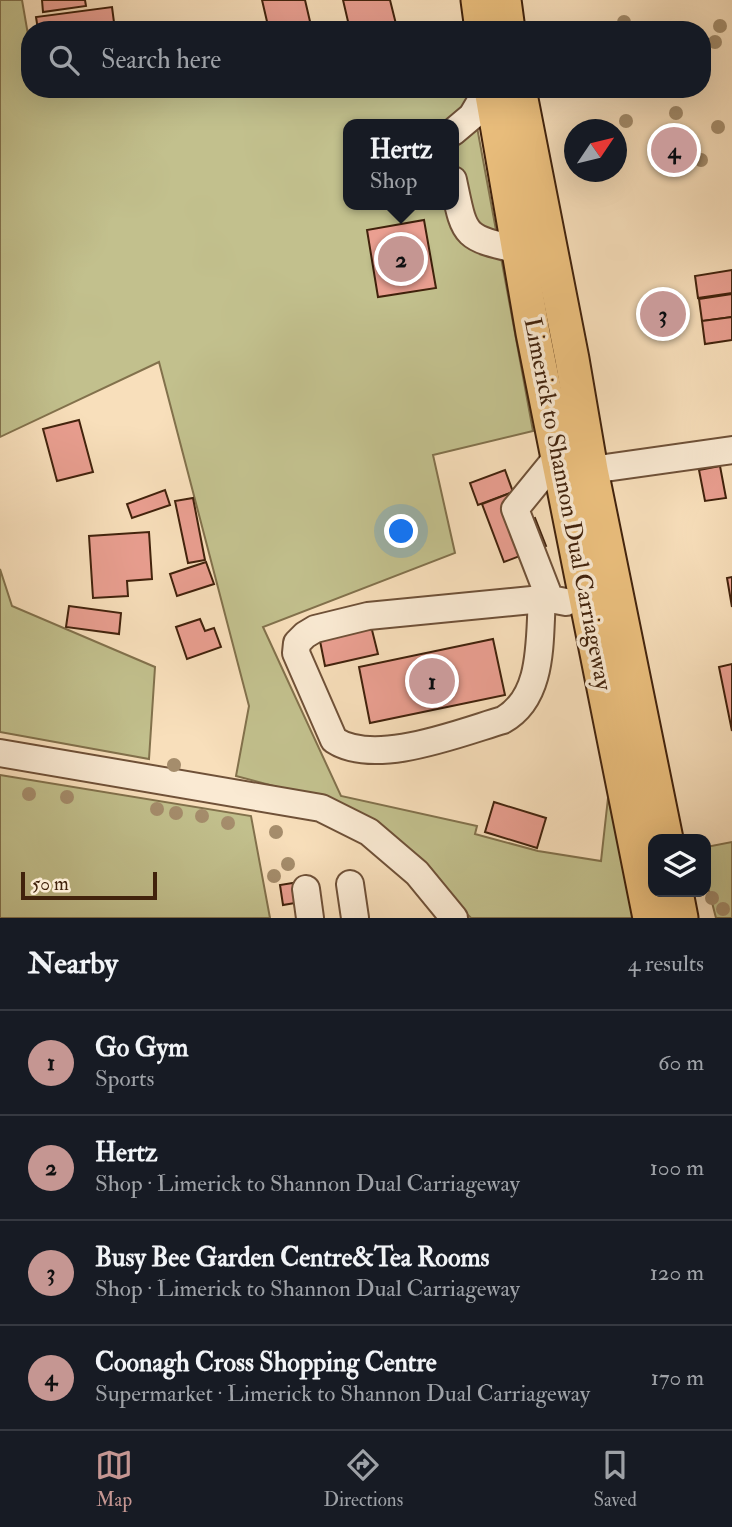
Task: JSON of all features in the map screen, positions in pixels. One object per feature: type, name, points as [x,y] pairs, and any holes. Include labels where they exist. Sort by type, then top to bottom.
[{"type":"main road","points":[[478,0],[481,21]]},
{"type":"main road","points":[[504,0],[507,21]]},
{"type":"main road","name":"Limerick to Shannon Dual Carriageway","points":[[491,98],[650,918]]},
{"type":"main road","name":"Limerick to Shannon Dual Carriageway","points":[[521,98],[591,470],[665,834]]},
{"type":"main road","points":[[677,897],[681,918]]},
{"type":"street","points":[[459,127],[472,116],[483,98]]},
{"type":"street","points":[[459,208],[462,222],[468,231],[484,242],[519,250]]},
{"type":"street","points":[[591,470],[732,450]]},
{"type":"street","points":[[559,454],[515,509],[546,599],[531,690],[514,714],[488,724],[391,750],[345,748],[334,740],[296,653],[297,643],[316,629],[368,617],[546,599],[589,606]]},
{"type":"street","points":[[0,753],[321,808],[369,832],[417,873],[454,918]]},
{"type":"street","points":[[349,884],[355,918]]},
{"type":"street","points":[[306,888],[310,918]]},
{"type":"shaded area","points":[[0,0],[22,0],[26,21],[21,21],[21,98],[472,98],[533,431],[433,455],[455,553],[263,627],[341,796],[477,826],[475,834],[538,851],[601,861],[608,798],[633,898],[635,918],[471,918],[373,820],[330,801],[236,776],[249,706],[159,362],[0,437]]},
{"type":"shaded area","points":[[0,569],[12,606],[155,667],[149,759],[0,732]]},
{"type":"shaded area","points":[[0,775],[251,816],[270,918],[0,918]]},
{"type":"shaded area","points":[[732,842],[732,918],[716,918],[711,897],[711,846]]},
{"type":"building","points":[[42,0],[85,0],[86,6],[43,12]]},
{"type":"building","points":[[262,0],[305,0],[310,21],[267,21]]},
{"type":"building","points":[[343,0],[390,0],[395,21],[348,21]]},
{"type":"building","points":[[112,7],[114,21],[37,21],[36,17]]},
{"type":"building","points":[[424,220],[436,288],[378,297],[367,230]]},
{"type":"building","points":[[732,270],[732,293],[698,298],[695,276]]},
{"type":"building","points":[[732,294],[732,317],[702,321],[699,299]]},
{"type":"building","points":[[732,317],[732,340],[705,344],[702,321]]},
{"type":"building","points":[[79,420],[93,472],[57,481],[43,429]]},
{"type":"building","points":[[720,466],[726,498],[705,501],[699,470]]},
{"type":"building","points":[[505,470],[513,492],[478,505],[470,483]]},
{"type":"building","points":[[165,490],[170,505],[132,518],[127,504]]},
{"type":"building","points":[[513,492],[524,522],[535,518],[546,546],[504,562],[482,504]]},
{"type":"building","points":[[193,498],[205,560],[188,563],[175,501]]},
{"type":"building","points":[[149,532],[152,579],[127,581],[128,596],[93,598],[89,536]]},
{"type":"building","points":[[206,562],[214,584],[177,596],[170,574]]},
{"type":"building","points":[[732,577],[732,607],[727,578]]},
{"type":"building","points":[[69,606],[121,613],[119,634],[66,627]]},
{"type":"building","points":[[200,619],[205,631],[214,628],[221,647],[187,659],[176,627]]},
{"type":"building","points":[[371,626],[378,654],[325,666],[319,636]]},
{"type":"building","points":[[493,639],[505,695],[370,723],[359,667]]},
{"type":"building","points":[[732,664],[732,731],[719,667]]},
{"type":"building","points":[[494,802],[546,818],[537,848],[485,832]]},
{"type":"building","points":[[299,882],[301,902],[283,905],[280,885]]},
{"type":"place","name":"Coonagh Cross Shopping Centre","points":[[674,150]]},
{"type":"place","name":"Hertz","points":[[401,259]]},
{"type":"place","name":"Busy Bee Garden Centre&Tea Rooms","points":[[663,314]]},
{"type":"place","name":"Go Gym","points":[[432,681]]}]
